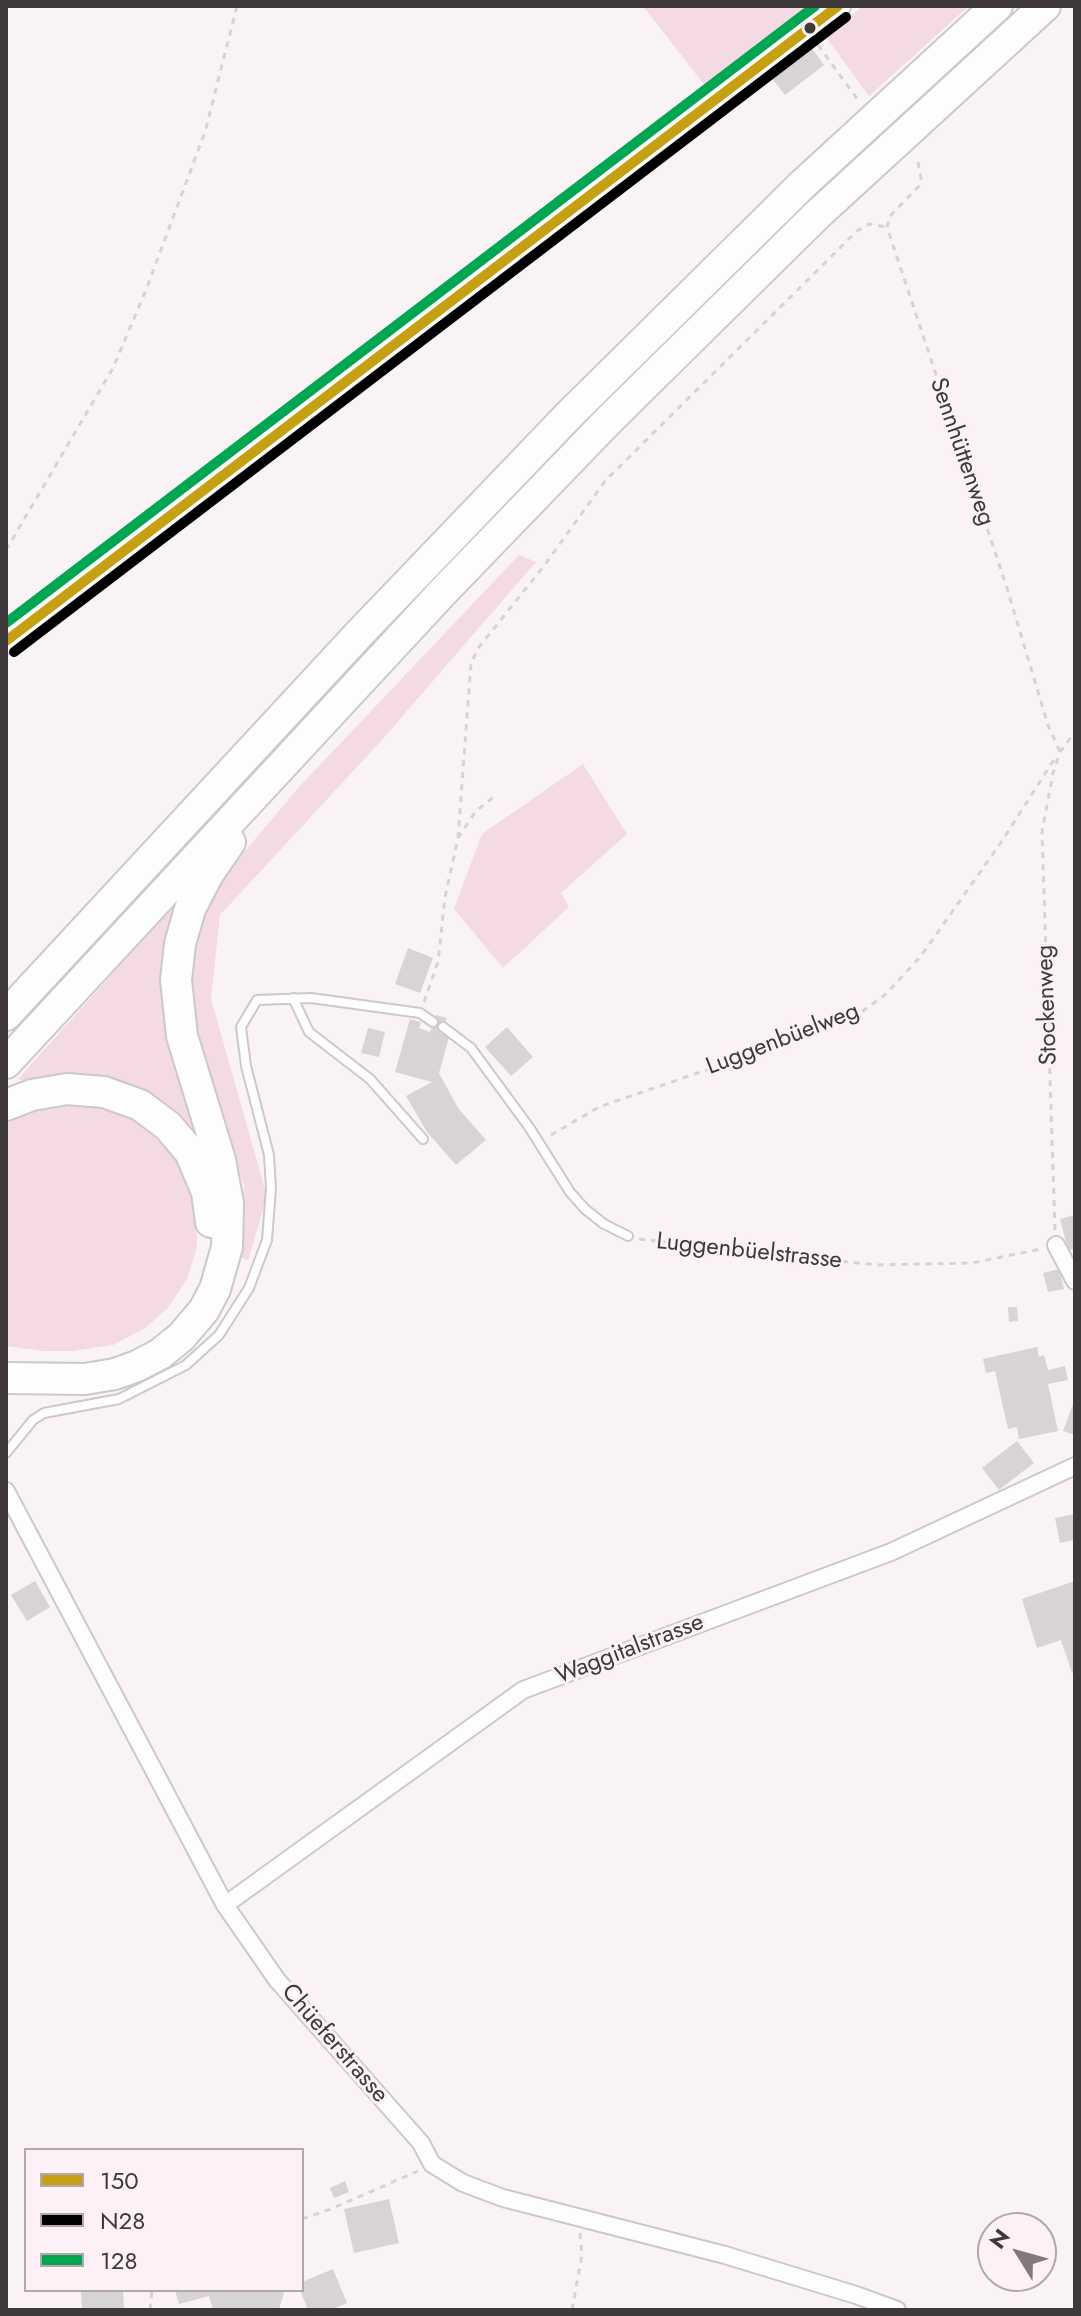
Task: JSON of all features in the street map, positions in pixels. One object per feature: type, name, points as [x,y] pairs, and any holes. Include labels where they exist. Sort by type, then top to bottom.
[{"type":"highway","points":[[6,1015],[360,633],[570,414],[803,184],[997,6]]},
{"type":"highway","points":[[6,1063],[526,505],[703,326],[883,152],[1045,6]]},
{"type":"highway","points":[[6,1378],[85,1379],[115,1374],[137,1366],[160,1354],[181,1337],[204,1310],[215,1289],[226,1257],[229,1236],[227,1194],[220,1160],[180,1027],[176,993],[178,955],[190,909],[208,874],[290,755]]},
{"type":"highway","points":[[6,1005],[33,986]]},
{"type":"highway","points":[[6,1105],[43,1092],[80,1089],[116,1095],[150,1111],[177,1134],[195,1161],[207,1192],[211,1224],[204,1266],[190,1297],[166,1326],[149,1339],[128,1350],[98,1359],[54,1363],[6,1359]]},
{"type":"main road","points":[[6,641],[838,6]]},
{"type":"street","points":[[1056,1245],[1075,1281]]},
{"type":"street","name":"Waggitalstrasse","points":[[225,1905],[523,1690],[891,1552],[1074,1471]]},
{"type":"street","name":"Chüeferstrasse","points":[[6,1491],[225,1905],[277,1980],[421,2143],[432,2164],[463,2183],[503,2198],[725,2255],[897,2310]]},
{"type":"lane","points":[[293,998],[309,1032],[370,1079],[423,1139]]},
{"type":"lane","points":[[6,1453],[33,1420],[44,1413],[119,1399],[186,1365],[219,1335],[249,1288],[267,1240],[271,1188],[269,1155],[246,1066],[241,1027],[257,1000],[311,998],[420,1013],[433,1022]]},
{"type":"lane","name":"Luggenbüelstrasse","points":[[443,1027],[471,1048],[536,1137],[570,1192],[585,1209],[604,1224],[628,1236]]},
{"type":"path","points":[[6,550],[113,368],[146,290],[205,132],[237,6]]},
{"type":"path","points":[[807,29],[858,100]]},
{"type":"path","points":[[420,1013],[438,962],[445,897],[458,838],[471,663],[479,647],[544,566],[605,481],[857,231],[869,224],[887,227],[890,216],[919,186],[918,162]]},
{"type":"path","name":"Sennhüttenweg","points":[[887,227],[1006,585],[1048,725],[1060,752]]},
{"type":"path","name":"Stockenweg","points":[[1056,1245],[1042,832],[1046,803],[1060,752],[1075,732]]},
{"type":"path","name":"Luggenbüelweg","points":[[536,1137],[557,1134],[599,1107],[619,1099],[855,1017],[886,994],[935,937],[1060,752]]},
{"type":"path","points":[[458,838],[476,811],[495,796]]},
{"type":"path","name":"Luggenbüelstrasse","points":[[628,1236],[650,1242],[876,1265],[972,1263],[1056,1245]]},
{"type":"path","points":[[304,2218],[432,2164]]},
{"type":"path","points":[[572,2310],[582,2243],[577,2227]]},
{"type":"shaded area","points":[[643,6],[810,6],[709,91]]},
{"type":"shaded area","points":[[863,6],[969,6],[869,96],[825,36]]},
{"type":"shaded area","points":[[519,555],[536,562],[381,741],[220,915],[211,999],[267,1196],[248,1261],[237,1255],[244,1186],[190,1009],[196,931],[210,899],[241,856],[298,788]]},
{"type":"shaded area","points":[[583,764],[627,834],[561,893],[569,907],[503,968],[454,909],[482,834]]},
{"type":"shaded area","points":[[181,897],[176,920],[211,1162],[186,1132],[18,1079]]},
{"type":"shaded area","points":[[75,1101],[110,1106],[137,1120],[164,1141],[186,1174],[196,1207],[197,1247],[187,1279],[168,1308],[144,1329],[113,1345],[73,1351],[6,1346],[6,1122],[47,1104]]},
{"type":"building","points":[[811,47],[824,65],[785,95],[771,77]]},
{"type":"building","points":[[408,948],[433,958],[420,993],[395,984]]},
{"type":"building","points":[[436,1015],[447,1018],[440,1033],[449,1037],[439,1073],[458,1108],[486,1140],[456,1165],[427,1132],[406,1096],[432,1082],[395,1072],[410,1019],[421,1022],[419,1028],[430,1032]]},
{"type":"building","points":[[507,1027],[533,1057],[511,1076],[485,1047]]},
{"type":"building","points":[[368,1028],[385,1032],[379,1057],[361,1053]]},
{"type":"building","points":[[1075,1215],[1075,1249],[1068,1250],[1060,1219]]},
{"type":"building","points":[[1059,1269],[1064,1289],[1048,1292],[1043,1273]]},
{"type":"building","points":[[1008,1307],[1017,1307],[1018,1321],[1009,1322]]},
{"type":"building","points":[[1037,1347],[1039,1357],[1044,1355],[1048,1370],[1065,1366],[1068,1380],[1048,1384],[1058,1431],[1019,1439],[1017,1427],[1008,1429],[995,1371],[986,1373],[983,1359]]},
{"type":"building","points":[[1075,1399],[1075,1435],[1063,1431]]},
{"type":"building","points":[[1017,1441],[1034,1463],[999,1490],[982,1468]]},
{"type":"building","points":[[1075,1514],[1075,1540],[1060,1543],[1055,1518]]},
{"type":"building","points":[[35,1581],[50,1607],[27,1621],[11,1595]]},
{"type":"building","points":[[1075,1581],[1075,1672],[1072,1673],[1061,1640],[1037,1648],[1022,1599]]},
{"type":"building","points":[[345,2181],[349,2192],[334,2198],[330,2188]]},
{"type":"building","points":[[389,2199],[399,2243],[354,2253],[344,2209]]},
{"type":"building","points":[[333,2269],[347,2303],[331,2310],[308,2310],[301,2292],[304,2292],[304,2281]]},
{"type":"building","points":[[81,2292],[123,2292],[124,2310],[82,2310]]},
{"type":"building","points":[[176,2292],[284,2292],[279,2310],[213,2310],[209,2296],[179,2304]]},
{"type":"transit line","name":"128","points":[[6,623],[815,6]]},
{"type":"transit line","name":"150","points":[[6,641],[838,6]]},
{"type":"transit line","name":"N28","points":[[14,652],[846,17]]}]
